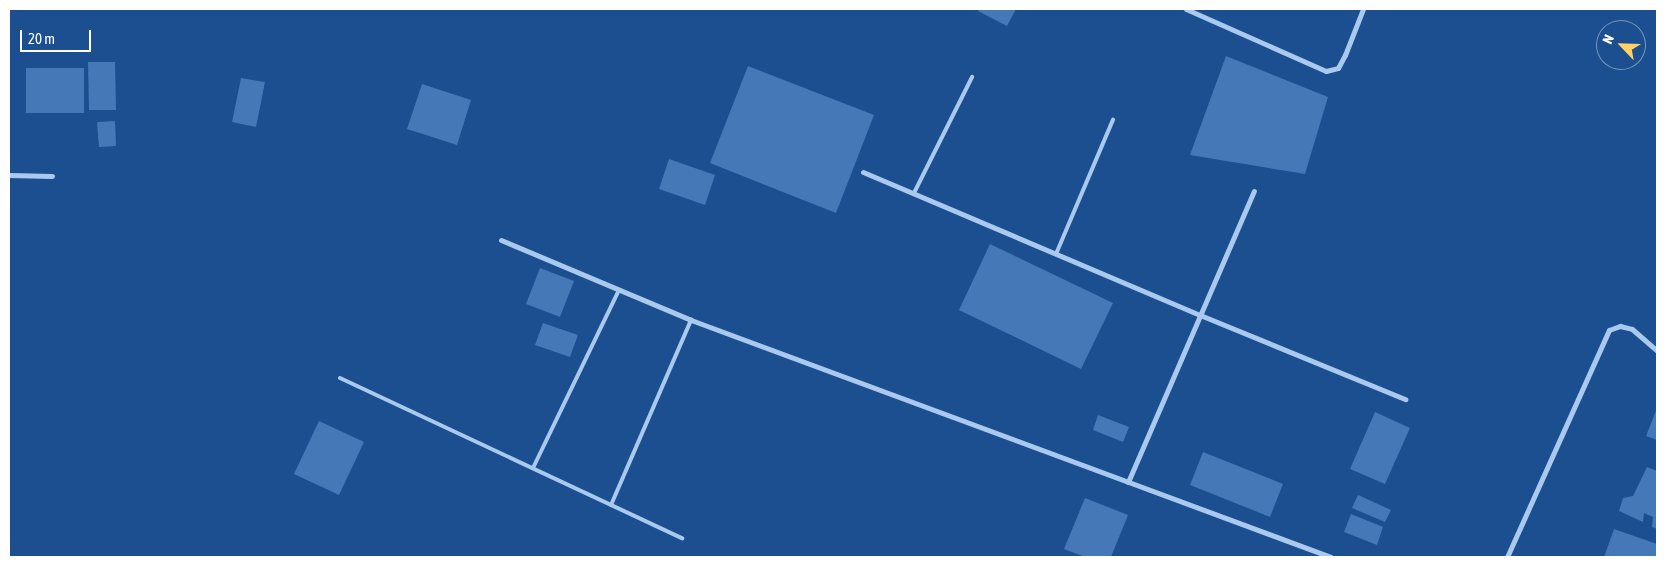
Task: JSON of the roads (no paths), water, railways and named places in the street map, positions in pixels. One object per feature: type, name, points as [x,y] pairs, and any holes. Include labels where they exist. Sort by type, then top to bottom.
[{"type":"street","points":[[1186,9],[1326,71],[1338,68],[1363,9]]},
{"type":"street","points":[[863,172],[1200,315],[1406,398]]},
{"type":"street","points":[[9,175],[52,176]]},
{"type":"street","points":[[1128,482],[1254,191]]},
{"type":"street","points":[[501,240],[691,320],[1330,557]]},
{"type":"street","points":[[1507,557],[1609,330],[1620,326],[1632,329],[1657,351]]},
{"type":"lane","points":[[914,194],[972,77]]},
{"type":"lane","points":[[1056,254],[1113,120]]},
{"type":"lane","points":[[533,468],[619,290]]},
{"type":"lane","points":[[611,505],[691,320]]},
{"type":"lane","points":[[340,378],[682,538]]}]
